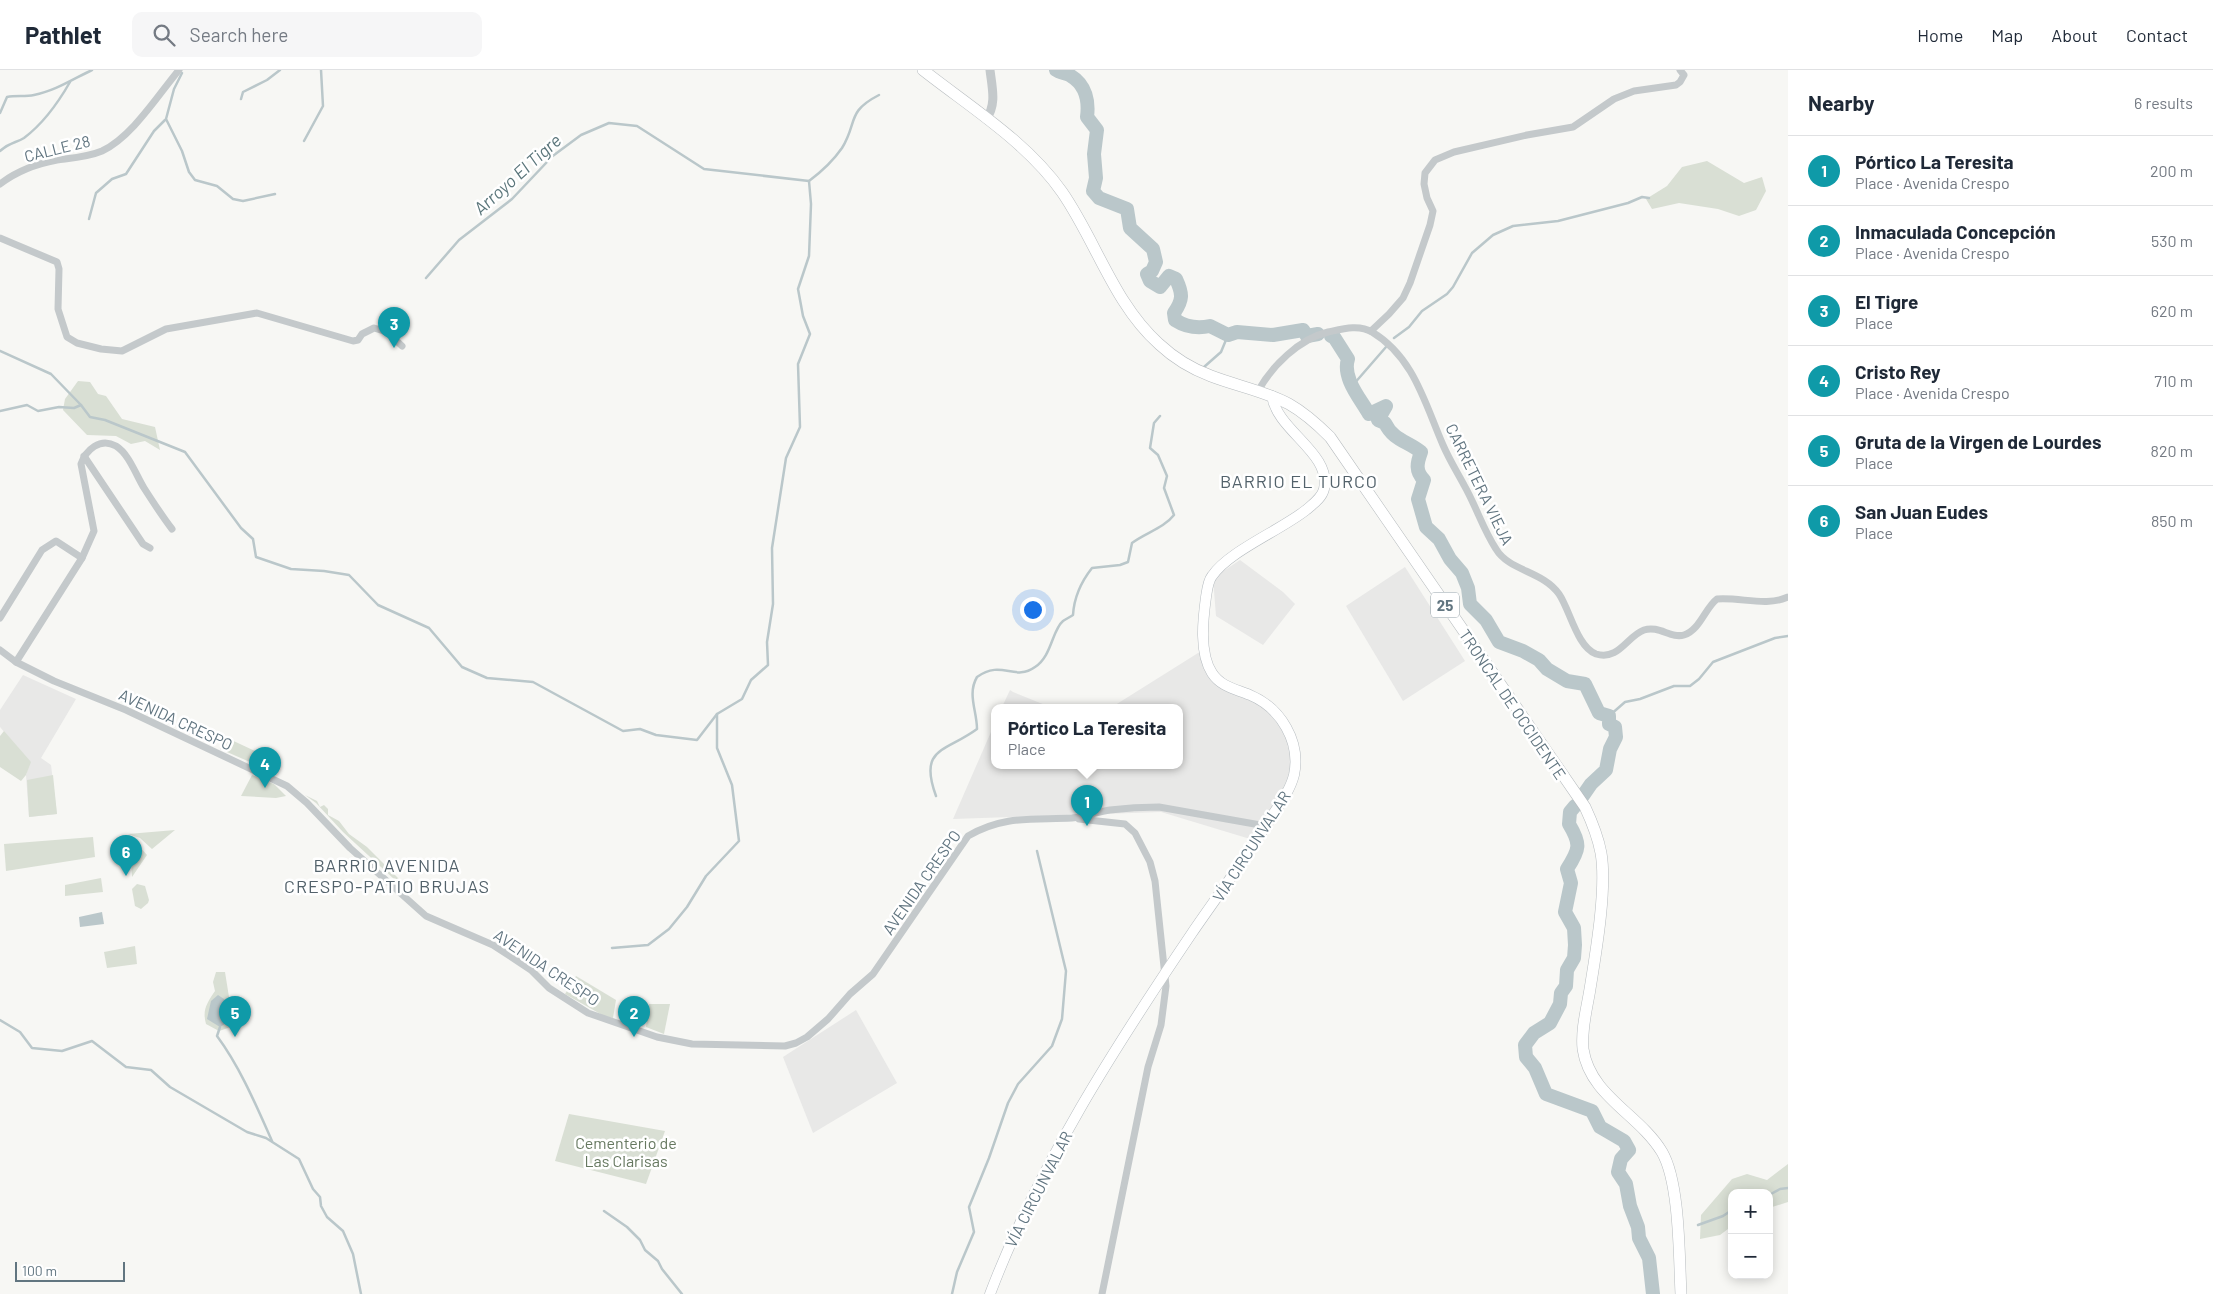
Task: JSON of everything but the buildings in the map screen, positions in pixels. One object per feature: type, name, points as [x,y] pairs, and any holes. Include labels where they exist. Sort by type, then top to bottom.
[{"type":"main road","name":"TRONCAL DE OCCIDENTE","points":[[922,70],[1037,161],[1058,187],[1127,306],[1140,325],[1160,345],[1180,360],[1204,374],[1272,396],[1303,413],[1330,437],[1396,536],[1510,697],[1584,807],[1598,837],[1603,866],[1595,954],[1583,1032],[1583,1047],[1592,1076],[1602,1090],[1655,1142],[1669,1169],[1674,1195],[1681,1294]]},
{"type":"main road","name":"VÍA CIRCUNVALAR","points":[[990,1294],[1005,1254],[1037,1186],[1112,1054],[1266,826],[1288,790],[1294,776],[1295,752],[1292,738],[1283,722],[1269,708],[1251,695],[1224,685],[1212,672],[1204,642],[1206,592],[1210,577],[1226,561],[1295,519],[1323,494],[1325,482],[1322,470],[1315,456],[1274,409],[1272,396]]},
{"type":"street","name":"CALLE 28","points":[[0,184],[28,167],[76,158],[100,152],[110,147],[133,125],[179,70]]},
{"type":"street","points":[[986,119],[992,112],[993,97],[990,70]]},
{"type":"street","points":[[1258,391],[1268,374],[1307,340],[1350,327],[1371,331],[1403,298],[1410,284],[1430,224],[1433,211],[1426,191],[1425,173],[1436,160],[1454,152],[1527,135],[1573,127],[1614,99],[1634,91],[1676,84],[1684,75],[1680,70]]},
{"type":"street","points":[[0,238],[57,262],[59,269],[58,308],[64,330],[67,337],[85,345],[122,351],[166,329],[257,313],[353,341],[358,340],[362,334],[374,328],[386,332],[402,346]]},
{"type":"street","name":"CARRETERA VIEJA","points":[[1371,331],[1393,349],[1409,369],[1428,406],[1443,445],[1500,556],[1552,584],[1564,601],[1578,633],[1588,649],[1596,654],[1607,655],[1622,649],[1638,632],[1647,629],[1657,628],[1678,636],[1685,635],[1693,630],[1712,603],[1718,599],[1755,602],[1781,601],[1788,597]]},
{"type":"street","points":[[16,662],[82,558],[94,532],[81,464],[84,456],[93,447],[103,442],[116,446],[126,456],[172,529]]},
{"type":"street","points":[[84,456],[142,544],[150,548]]},
{"type":"street","points":[[0,618],[42,550],[48,544],[56,541],[82,558]]},
{"type":"street","name":"AVENIDA CRESPO","points":[[0,650],[16,662],[54,681],[126,710],[287,786],[350,848],[426,916],[493,945],[530,970],[549,988],[594,1016],[657,1036],[692,1044],[785,1046],[801,1040],[828,1019],[850,994],[873,974],[968,836],[988,825],[1003,821],[1033,818],[1074,818],[1110,810],[1159,807],[1266,826]]},
{"type":"street","points":[[1074,818],[1125,824],[1135,833],[1150,862],[1155,881],[1166,986],[1161,1025],[1148,1067],[1102,1294]]},
{"type":"shaded area","points":[[1240,560],[1283,592],[1295,604],[1263,645],[1216,616],[1213,578]]},
{"type":"shaded area","points":[[1405,567],[1465,661],[1403,701],[1346,606]]},
{"type":"shaded area","points":[[1206,648],[1207,671],[1260,698],[1284,720],[1294,753],[1292,777],[1260,842],[1161,812],[953,819],[991,732],[991,769],[1183,769],[1183,704],[1117,704]]},
{"type":"shaded area","points":[[23,675],[76,699],[41,758],[51,765],[57,814],[29,817],[26,775],[30,762],[0,727],[0,710]]},
{"type":"shaded area","points":[[1010,690],[1043,704],[1003,704]]},
{"type":"shaded area","points":[[102,912],[104,924],[80,927],[79,917]]},
{"type":"shaded area","points":[[218,995],[227,1001],[232,1008],[228,1022],[220,1027],[207,1019],[211,1001]]},
{"type":"shaded area","points":[[856,1010],[897,1083],[813,1133],[783,1057]]},
{"type":"green space","points":[[1707,161],[1744,183],[1762,177],[1766,191],[1756,210],[1739,216],[1718,209],[1679,203],[1652,209],[1646,199],[1667,186],[1682,167]]},
{"type":"green space","points":[[78,381],[90,382],[98,394],[106,396],[122,419],[155,427],[160,450],[145,441],[131,444],[116,436],[87,435],[63,410],[65,399]]},
{"type":"green space","points":[[4,731],[31,762],[26,775],[21,781],[0,767],[0,736]]},
{"type":"green space","points":[[225,737],[255,751],[250,762],[220,749]]},
{"type":"green space","points":[[53,775],[57,814],[29,817],[27,780]]},
{"type":"green space","points":[[252,775],[274,784],[286,796],[276,798],[241,796]]},
{"type":"green space","points":[[305,795],[317,801],[320,807],[324,805],[328,809],[328,815],[339,821],[349,834],[367,847],[399,879],[394,879],[343,832],[316,803]]},
{"type":"green space","points":[[175,830],[152,849],[140,838],[128,834]]},
{"type":"green space","points":[[93,837],[95,857],[6,871],[4,844]]},
{"type":"green space","points":[[130,843],[139,846],[147,855],[132,877],[131,861],[133,856],[124,850]]},
{"type":"green space","points":[[101,878],[103,892],[65,896],[65,885]]},
{"type":"green space","points":[[137,884],[145,886],[149,900],[141,909],[135,906],[132,889]]},
{"type":"green space","points":[[135,946],[137,964],[107,968],[104,952]]},
{"type":"green space","points":[[216,972],[225,972],[229,997],[234,1000],[235,1021],[231,1027],[219,1031],[206,1024],[205,1015],[208,1003],[215,991],[213,982]]},
{"type":"green space","points":[[576,976],[616,1000],[613,1018],[604,1016],[565,994]]},
{"type":"green space","points":[[649,1004],[670,1004],[664,1034],[646,1027]]},
{"type":"green space","name":"Cementerio de Las Clarisas","points":[[569,1114],[665,1131],[646,1184],[555,1161]]},
{"type":"green space","points":[[1788,1164],[1788,1202],[1773,1207],[1773,1189],[1728,1189],[1728,1229],[1720,1235],[1700,1239],[1701,1215],[1732,1179],[1747,1174],[1767,1180]]},
{"type":"waterway","points":[[0,113],[7,97],[31,96],[42,93],[57,88],[92,70]]},
{"type":"waterway","points":[[241,99],[243,92],[267,80],[280,70]]},
{"type":"waterway","points":[[304,141],[323,106],[321,70]]},
{"type":"waterway","points":[[1056,70],[1069,75],[1080,84],[1087,100],[1087,117],[1097,130],[1094,154],[1096,178],[1093,191],[1099,198],[1127,209],[1130,228],[1153,249],[1156,262],[1152,271],[1147,274],[1150,281],[1160,287],[1169,276],[1176,279],[1181,297],[1174,313],[1175,320],[1192,327],[1210,326],[1228,335],[1237,332],[1273,335],[1303,330],[1307,336],[1318,334]]},
{"type":"waterway","points":[[182,73],[174,89],[166,119],[182,151],[189,172],[195,180],[217,186],[233,199],[243,201],[275,194]]},
{"type":"waterway","points":[[0,151],[24,138],[38,126],[70,82]]},
{"type":"waterway","points":[[0,411],[27,405],[38,411],[59,407],[74,408],[81,405],[90,417],[105,420],[185,452],[241,528],[253,539],[256,557],[291,569],[349,575],[378,605],[429,628],[462,667],[487,678],[533,682],[623,731],[640,729],[656,735],[697,740],[717,714],[742,699],[751,680],[768,665],[767,642],[773,604],[772,548],[786,458],[800,427],[798,364],[810,334],[803,316],[798,289],[809,256],[811,204],[809,181],[827,166],[842,148],[857,112],[879,95]]},
{"type":"waterway","points":[[89,219],[96,193],[112,179],[126,174],[154,131],[165,120]]},
{"type":"waterway","name":"Arroyo El Tigre","points":[[550,158],[581,135],[609,123],[637,126],[704,169],[809,181]]},
{"type":"waterway","name":"Arroyo El Tigre","points":[[426,278],[459,240],[512,199],[547,162]]},
{"type":"waterway","points":[[1394,338],[1409,327],[1422,311],[1447,294],[1472,253],[1493,235],[1513,226],[1558,221],[1628,203],[1642,197],[1649,198]]},
{"type":"waterway","points":[[1204,367],[1221,352],[1228,335]]},
{"type":"waterway","points":[[1331,336],[1334,337],[1348,359],[1347,373],[1350,381],[1369,414],[1386,406],[1378,420],[1385,423],[1396,437],[1421,452],[1418,467],[1419,473],[1424,480],[1418,499],[1426,527],[1439,539],[1450,559],[1462,573],[1468,588],[1470,604],[1486,620],[1499,642],[1523,651],[1539,660],[1547,669],[1567,681],[1585,684],[1599,713],[1609,716],[1609,724],[1615,727],[1616,737],[1610,749],[1606,770],[1591,784],[1582,797]]},
{"type":"waterway","points":[[1353,385],[1386,347]]},
{"type":"waterway","points":[[0,351],[51,374],[81,405]]},
{"type":"waterway","points":[[936,796],[931,780],[930,768],[933,759],[946,747],[977,729],[973,696],[974,683],[977,677],[994,670],[1021,672],[1035,667],[1045,656],[1059,625],[1073,615],[1079,590],[1092,568],[1120,565],[1128,562],[1132,543],[1160,527],[1174,515],[1164,488],[1167,476],[1158,455],[1150,448],[1154,423],[1160,416]]},
{"type":"waterway","points":[[1609,716],[1625,702],[1640,699],[1674,686],[1690,686],[1699,679],[1713,662],[1775,638],[1788,636]]},
{"type":"waterway","points":[[612,948],[648,945],[669,929],[687,907],[706,876],[739,841],[732,785],[717,748],[717,714]]},
{"type":"waterway","points":[[1575,806],[1570,812],[1569,824],[1576,837],[1577,851],[1567,869],[1571,883],[1565,912],[1574,928],[1574,958],[1567,970],[1566,986],[1561,993],[1560,1004],[1550,1023],[1534,1033],[1525,1045],[1526,1057],[1535,1068],[1546,1094],[1592,1111],[1600,1127],[1624,1141],[1629,1150],[1621,1159],[1618,1172],[1626,1184],[1630,1206],[1638,1227],[1639,1238],[1649,1258],[1653,1294]]},
{"type":"waterway","points":[[952,1294],[957,1272],[974,1232],[969,1207],[989,1158],[1008,1103],[1018,1084],[1052,1046],[1062,1019],[1066,971],[1037,851]]},
{"type":"waterway","points":[[0,1020],[20,1032],[32,1048],[62,1051],[92,1041],[126,1067],[151,1070],[170,1087],[247,1132],[266,1138],[299,1159],[313,1189],[320,1197],[321,1206],[327,1217],[343,1231],[353,1254],[361,1294]]},
{"type":"waterway","points":[[220,1027],[217,1036],[240,1073],[272,1141]]},
{"type":"waterway","points":[[1773,1193],[1788,1188]]},
{"type":"waterway","points":[[604,1211],[627,1227],[640,1240],[645,1250],[658,1261],[682,1294]]},
{"type":"waterway","points":[[1698,1225],[1728,1213]]},
{"type":"place","name":"El Tigre","points":[[394,348]]},
{"type":"place","name":"Cristo Rey","points":[[265,788]]},
{"type":"place","name":"Pórtico La Teresita","points":[[1087,826]]},
{"type":"place","name":"San Juan Eudes","points":[[126,876]]},
{"type":"place","name":"Gruta de la Virgen de Lourdes","points":[[235,1037]]},
{"type":"place","name":"Inmaculada Concepción","points":[[634,1037]]},
{"type":"district","name":"BARRIO EL TURCO","points":[[1299,481]]},
{"type":"district","name":"BARRIO AVENIDA CRESPO-PATIO BRUJAS","points":[[387,875]]}]
